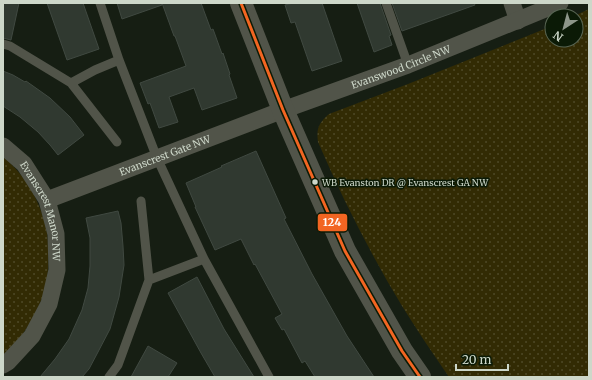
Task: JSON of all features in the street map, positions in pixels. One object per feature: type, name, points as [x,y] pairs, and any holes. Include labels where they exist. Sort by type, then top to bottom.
[{"type":"street","points":[[241,3],[283,110],[345,252],[402,351],[420,377]]},
{"type":"street","points":[[512,3],[518,21]]},
{"type":"street","name":"Evanswood Circle NW","points":[[283,110],[408,65],[560,3]]},
{"type":"street","name":"Evanscrest Gate NW","points":[[46,200],[283,110]]},
{"type":"street","name":"Evanscrest Manor NW","points":[[3,146],[24,164],[46,200],[56,234],[57,270],[49,304],[32,336],[8,362],[3,365]]},
{"type":"lane","points":[[100,3],[119,60],[157,158],[204,259],[269,377]]},
{"type":"lane","points":[[386,3],[408,65]]},
{"type":"lane","points":[[3,44],[10,46],[71,83],[117,142]]},
{"type":"lane","points":[[71,83],[95,70],[119,60]]},
{"type":"lane","points":[[109,377],[118,365],[149,280],[140,201]]},
{"type":"lane","points":[[149,280],[204,259]]},
{"type":"shaded area","points":[[589,9],[589,377],[449,377],[402,306],[357,225],[318,142],[317,133],[319,126],[329,114],[544,29],[544,48],[584,48],[584,11]]},
{"type":"shaded area","points":[[3,157],[26,181],[41,211],[47,233],[48,273],[46,285],[37,310],[22,335],[3,355]]},
{"type":"building","points":[[3,3],[19,3],[11,40],[3,38]]},
{"type":"building","points":[[47,3],[83,3],[99,49],[67,60]]},
{"type":"building","points":[[117,3],[161,3],[162,5],[122,19]]},
{"type":"building","points":[[162,3],[201,3],[211,30],[213,29],[222,54],[223,53],[237,98],[202,110],[194,88],[169,97],[178,122],[159,128],[150,103],[148,104],[140,83],[186,66]]},
{"type":"building","points":[[293,3],[322,3],[342,61],[312,71],[295,22],[291,23],[285,5]]},
{"type":"building","points":[[357,3],[380,3],[391,35],[389,36],[392,45],[374,52]]},
{"type":"building","points":[[392,3],[474,3],[475,5],[402,31]]},
{"type":"building","points":[[3,71],[25,82],[26,81],[50,98],[70,117],[84,135],[58,155],[38,132],[20,117],[3,106]]},
{"type":"building","points":[[256,151],[286,218],[284,219],[312,274],[347,336],[374,377],[315,377],[305,361],[302,363],[284,329],[282,330],[275,318],[282,314],[241,239],[215,250],[195,207],[186,183]]},
{"type":"building","points":[[118,211],[121,223],[124,265],[119,297],[110,329],[89,369],[82,377],[40,377],[69,339],[82,310],[88,288],[90,266],[90,238],[86,218]]},
{"type":"building","points":[[197,277],[224,329],[254,377],[215,377],[201,353],[168,293]]},
{"type":"building","points":[[148,346],[177,363],[168,377],[131,377]]},
{"type":"transit line","name":"124","points":[[241,3],[283,110],[345,251],[402,351],[420,377]]},
{"type":"place","name":"WB Evanston DR @ Evanscrest GA NW","points":[[315,182]]}]
